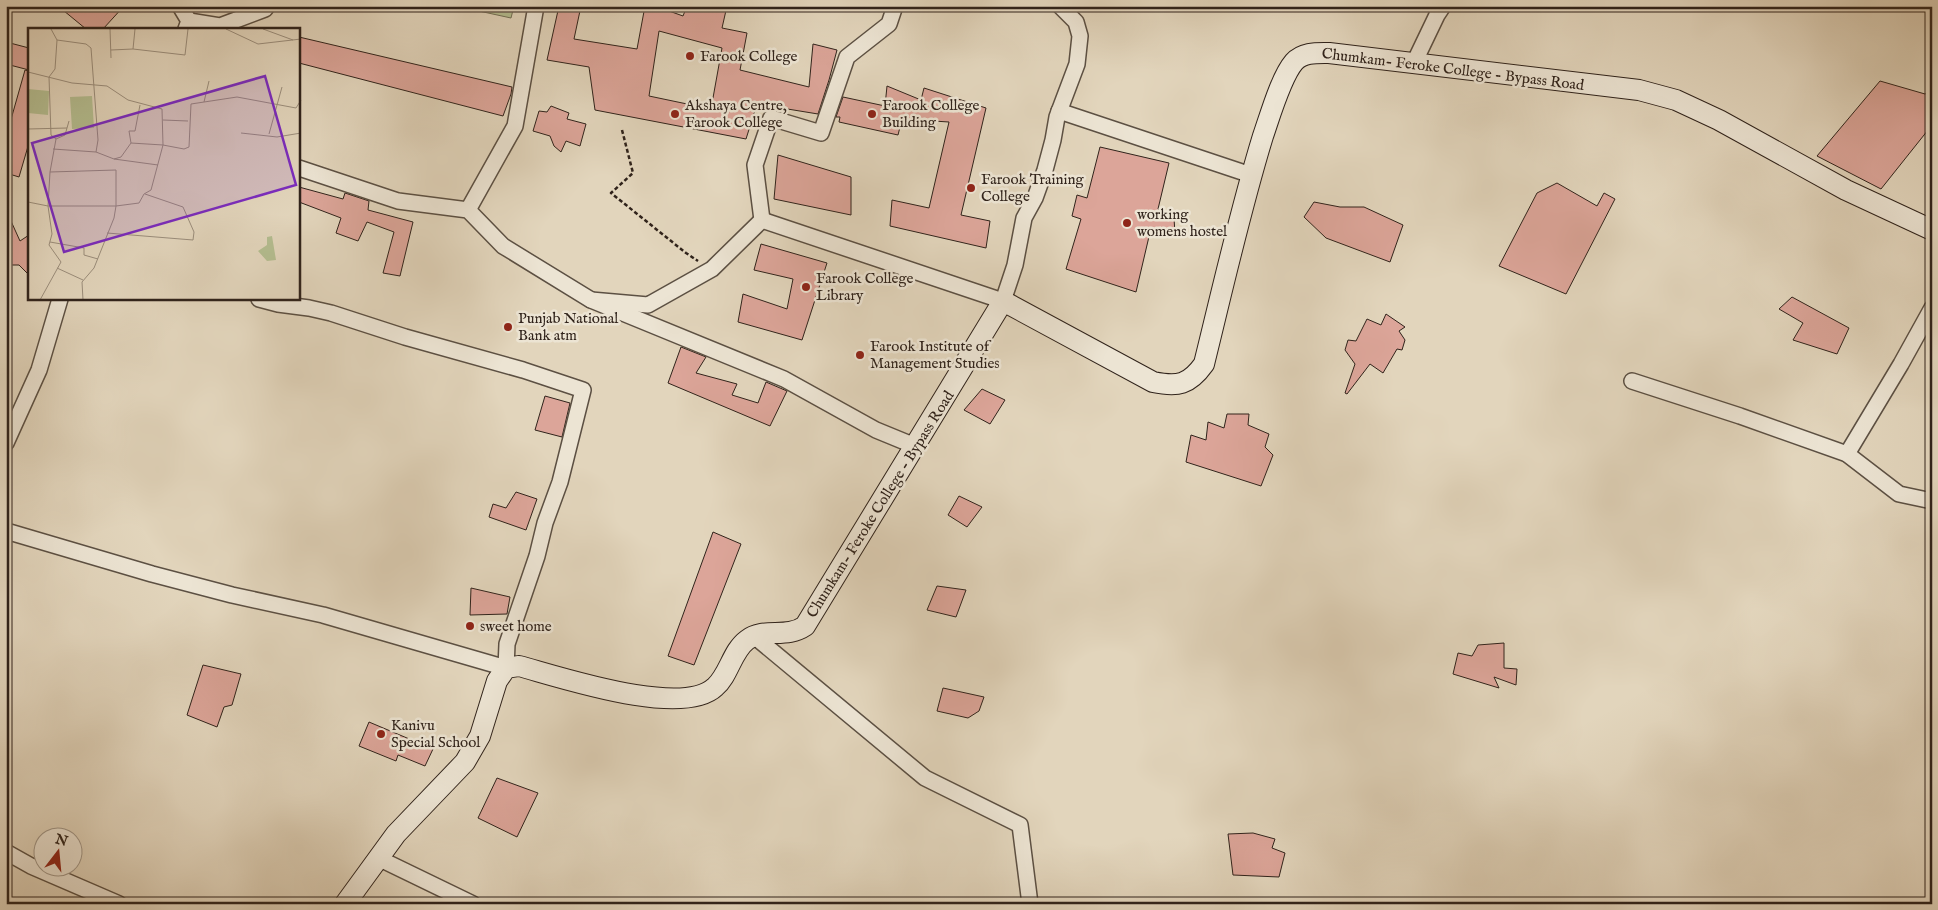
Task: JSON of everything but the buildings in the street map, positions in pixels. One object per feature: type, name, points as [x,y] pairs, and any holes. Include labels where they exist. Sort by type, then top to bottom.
[{"type":"main road","name":"Chumkam- Feroke College - Bypass Road","points":[[754,636],[789,634],[797,632],[805,626],[1003,301],[1154,382],[1181,384],[1195,376],[1204,364],[1251,175],[1270,115],[1287,73],[1295,61],[1309,53],[1329,53],[1639,90],[1676,100],[1719,120],[1846,190],[1932,230]]},
{"type":"main road","points":[[346,904],[396,834],[465,762],[480,736],[497,682],[506,668],[519,666],[602,689],[654,698],[692,698],[706,694],[716,687],[741,646],[746,640],[754,636]]},
{"type":"street","points":[[180,6],[187,25],[220,26],[265,9],[267,6]]},
{"type":"street","points":[[468,210],[514,126],[536,6]]},
{"type":"street","points":[[762,220],[755,165],[771,118],[822,133],[847,57],[889,24],[894,6]]},
{"type":"street","points":[[762,220],[1003,301],[1015,265],[1024,218],[1035,198],[1045,170],[1059,111],[1077,64],[1080,36],[1076,22],[1060,6]]},
{"type":"street","points":[[1414,63],[1437,14],[1443,6]]},
{"type":"street","points":[[1059,111],[1251,175]]},
{"type":"street","points":[[300,168],[398,201],[468,210],[503,246],[591,300],[784,379],[876,430],[916,446]]},
{"type":"street","points":[[591,300],[648,305],[712,269],[762,220]]},
{"type":"street","points":[[6,442],[39,370],[60,300]]},
{"type":"street","points":[[6,531],[152,574],[232,595],[323,615],[506,668],[506,644],[537,556],[545,523],[560,482],[583,390],[522,370],[405,337],[370,330],[331,313],[264,300]]},
{"type":"street","points":[[1847,454],[1932,308]]},
{"type":"street","points":[[1632,381],[1740,416],[1847,454],[1899,494],[1932,501]]},
{"type":"street","points":[[754,636],[925,778],[1020,825],[1030,904]]},
{"type":"street","points":[[6,852],[30,866],[119,904]]},
{"type":"street","points":[[378,858],[473,904]]},
{"type":"path","points":[[622,130],[633,173],[611,193],[686,253],[712,269]]},
{"type":"green space","points":[[456,6],[514,6],[511,18]]},
{"type":"place","name":"Farook College","points":[[690,56]]},
{"type":"place","name":"Akshaya Centre, Farook College","points":[[675,114]]},
{"type":"place","name":"Farook College Building","points":[[872,114]]},
{"type":"place","name":"Farook Training College","points":[[971,188]]},
{"type":"place","name":"working womens hostel","points":[[1127,223]]},
{"type":"place","name":"Farook College Library","points":[[806,287]]},
{"type":"place","name":"Punjab National Bank atm","points":[[508,327]]},
{"type":"place","name":"Farook Institute of Management Studies","points":[[860,355]]},
{"type":"place","name":"sweet home","points":[[470,626]]},
{"type":"place","name":"Kanivu Special School","points":[[381,734]]}]
